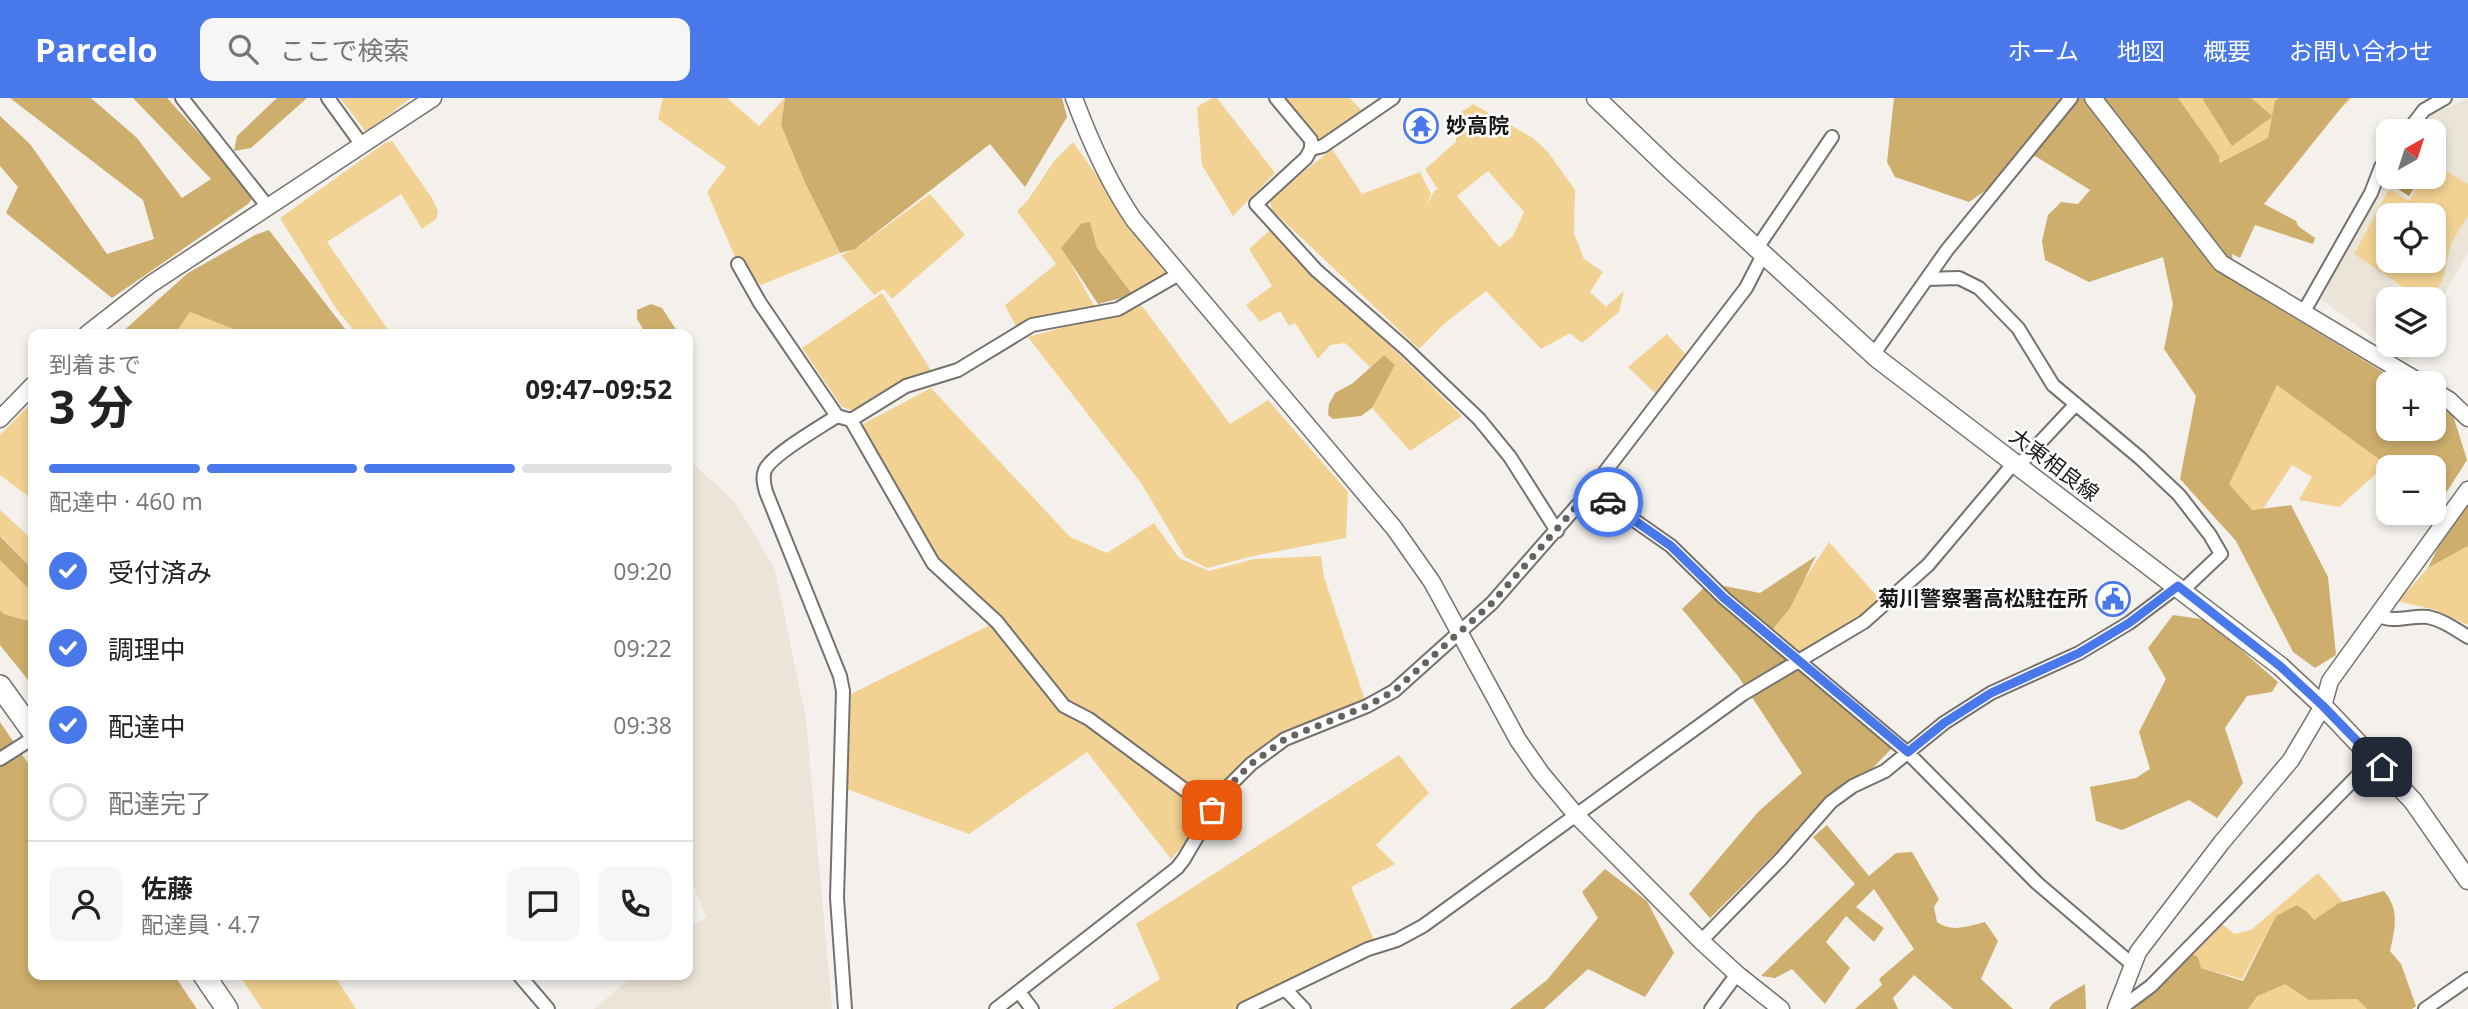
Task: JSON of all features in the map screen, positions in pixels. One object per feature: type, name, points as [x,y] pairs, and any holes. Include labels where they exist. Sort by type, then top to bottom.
[{"type":"highway","points":[[0,686],[28,728]]},
{"type":"highway","points":[[207,980],[227,1009]]},
{"type":"main road","name":"大東相良線","points":[[1596,98],[1873,355],[2280,666],[2323,706],[2413,801],[2468,880]]},
{"type":"street","points":[[182,98],[268,207]]},
{"type":"street","points":[[328,98],[362,145]]},
{"type":"street","points":[[94,329],[151,284],[433,98]]},
{"type":"street","points":[[1074,98],[1090,140],[1116,193],[1134,220],[1394,527],[1432,582],[1518,740],[1541,774],[1576,815],[1701,941],[1781,1009]]},
{"type":"street","points":[[1276,98],[1311,140],[1311,149],[1306,158],[1256,204],[1316,270],[1406,349],[1479,419],[1510,457],[1557,531]]},
{"type":"street","points":[[1311,149],[1323,146],[1393,98]]},
{"type":"street","points":[[1873,355],[1947,250],[2071,98]]},
{"type":"street","points":[[2093,98],[2221,263],[2401,371]]},
{"type":"street","points":[[2417,119],[2424,110],[2445,98]]},
{"type":"street","points":[[996,1009],[1177,868],[1224,791],[1251,764],[1285,739],[1367,706],[1394,691],[1461,634],[1492,603],[1591,490],[1746,288],[1760,251],[1832,137]]},
{"type":"street","points":[[2303,313],[2376,180]]},
{"type":"street","points":[[738,264],[760,303],[837,416],[851,420],[933,563],[997,622],[1064,706],[1089,719],[1212,810]]},
{"type":"street","points":[[851,420],[906,386],[958,370],[1031,325],[1118,309],[1179,274]]},
{"type":"street","points":[[1701,941],[1781,859],[1831,802],[1853,786],[1885,771],[1944,723],[1991,693],[2079,653],[2129,623],[2181,588],[2221,554],[2179,495],[2140,457],[2053,385],[2018,328],[1979,288],[1959,278],[1927,279]]},
{"type":"street","points":[[0,419],[28,390]]},
{"type":"street","points":[[2446,398],[2468,418]]},
{"type":"street","points":[[1245,1009],[1368,949],[1397,940],[1423,926],[1743,694],[1864,622],[1919,573],[2016,465],[2076,404]]},
{"type":"street","points":[[837,416],[775,458],[766,467],[763,477],[766,492],[840,676],[843,691],[837,898],[845,1009]]},
{"type":"street","points":[[1591,490],[1671,546],[1724,598],[1908,752],[2037,883],[2133,965]]},
{"type":"street","points":[[2118,1009],[2138,952],[2222,842],[2291,760],[2323,706],[2330,681],[2468,490]]},
{"type":"street","points":[[2378,614],[2386,619],[2425,617],[2441,620],[2468,637]]},
{"type":"street","points":[[0,759],[28,739]]},
{"type":"street","points":[[2118,1009],[2151,986],[2374,759]]},
{"type":"street","points":[[1711,1009],[1737,974]]},
{"type":"street","points":[[2425,1009],[2468,979]]},
{"type":"street","points":[[523,980],[548,1009]]},
{"type":"street","points":[[1285,989],[1304,1009]]},
{"type":"street","points":[[1020,992],[1032,1009]]},
{"type":"shaded area","points":[[10,98],[91,98],[137,138],[182,198],[211,179],[133,98],[167,98],[255,195],[248,204],[112,298],[6,213],[18,187],[0,166],[0,116],[30,144],[107,254],[154,239],[143,200]]},
{"type":"shaded area","points":[[277,98],[307,98],[251,148],[234,151],[237,136]]},
{"type":"shaded area","points":[[340,98],[411,98],[366,132]]},
{"type":"shaded area","points":[[663,98],[727,98],[759,126],[785,98],[781,125],[805,183],[840,253],[761,285],[738,264],[707,192],[726,167],[658,119]]},
{"type":"shaded area","points":[[785,98],[1062,98],[1067,117],[1025,187],[990,144],[855,249],[840,253],[805,183],[781,125]]},
{"type":"shaded area","points":[[1217,98],[1275,173],[1233,216],[1202,165],[1197,107]]},
{"type":"shaded area","points":[[1286,98],[1350,98],[1365,114],[1322,143]]},
{"type":"shaded area","points":[[1894,98],[2178,98],[2219,156],[2220,163],[2268,138],[2272,117],[2232,146],[2202,98],[2251,98],[2272,116],[2275,101],[2279,98],[2349,98],[2264,204],[2296,221],[2298,226],[2315,238],[2313,244],[2255,225],[2240,258],[2232,254],[2235,282],[2381,371],[2376,371],[2376,441],[2446,441],[2446,411],[2453,415],[2467,460],[2446,493],[2446,455],[2376,457],[2277,385],[2229,484],[2252,510],[2291,505],[2328,577],[2336,655],[2315,668],[2293,652],[2236,541],[2180,479],[2196,396],[2164,349],[2173,304],[2163,257],[2089,282],[2045,260],[2042,241],[2048,215],[2061,202],[2078,204],[2090,190],[2035,156],[1969,202],[1895,177],[1887,162]]},
{"type":"shaded area","points":[[2174,98],[2352,98],[2265,181],[2243,191]]},
{"type":"shaded area","points":[[2468,98],[2468,252],[2446,292],[2446,287],[2376,287],[2376,340],[2321,299],[2379,189],[2446,189],[2446,119],[2425,119]]},
{"type":"shaded area","points":[[1473,104],[1533,138],[1548,152],[1575,190],[1574,233],[1584,259],[1603,272],[1590,292],[1606,307],[1624,291],[1619,312],[1582,343],[1570,333],[1541,349],[1486,291],[1445,323],[1419,349],[1272,210],[1270,199],[1332,149],[1362,194],[1420,172],[1431,194],[1424,210],[1435,190],[1438,190],[1425,169],[1456,142],[1454,117]],"holes":[[[1488,171],[1524,212],[1513,236],[1499,247],[1457,196]]]},
{"type":"shaded area","points":[[392,141],[432,198],[438,211],[436,219],[422,229],[401,194],[327,242],[388,329],[353,329],[337,310],[280,218],[385,143]]},
{"type":"shaded area","points":[[1073,142],[1166,273],[1133,295],[1097,248],[1090,222],[1082,223],[1062,248],[1094,306],[1035,318],[1017,328],[1005,305],[1056,264],[1017,211],[1028,200],[1054,161]]},
{"type":"shaded area","points":[[2446,171],[2468,184],[2468,216],[2451,243],[2446,265],[2446,203],[2381,203],[2389,189],[2409,201],[2416,189],[2446,189]]},
{"type":"shaded area","points":[[2398,189],[2413,189],[2409,196]]},
{"type":"shaded area","points":[[930,194],[965,235],[892,299],[884,289],[874,295],[841,255],[858,247]]},
{"type":"shaded area","points":[[2376,213],[2376,269],[2354,254]]},
{"type":"shaded area","points":[[1090,222],[1097,248],[1133,295],[1098,304],[1061,248],[1082,223]]},
{"type":"shaded area","points":[[1271,229],[1462,416],[1410,451],[1372,408],[1395,365],[1384,355],[1370,367],[1345,343],[1330,345],[1318,359],[1295,323],[1289,326],[1280,311],[1260,322],[1246,305],[1272,286],[1249,249]]},
{"type":"shaded area","points":[[269,230],[345,329],[233,329],[190,312],[178,329],[126,329],[188,273],[255,235]]},
{"type":"shaded area","points":[[2383,273],[2444,273],[2438,287],[2404,287]]},
{"type":"shaded area","points":[[882,293],[932,372],[906,378],[853,411],[842,407],[802,348]]},
{"type":"shaded area","points":[[651,304],[662,308],[676,329],[643,329],[637,319],[637,310]]},
{"type":"shaded area","points":[[1142,306],[1230,424],[1268,400],[1348,492],[1346,538],[1207,568],[1185,557],[1141,483],[1028,337]]},
{"type":"shaded area","points":[[190,312],[233,329],[178,329]]},
{"type":"shaded area","points":[[1667,334],[1688,357],[1657,395],[1628,367]]},
{"type":"shaded area","points":[[1384,355],[1395,365],[1372,408],[1361,416],[1333,419],[1328,415],[1329,404],[1335,393],[1353,383]]},
{"type":"shaded area","points":[[2399,357],[2410,357],[2407,363]]},
{"type":"shaded area","points":[[2277,385],[2376,456],[2376,474],[2339,507],[2299,500],[2312,477],[2292,465],[2263,509],[2251,510],[2228,484]]},
{"type":"shaded area","points":[[931,388],[1070,537],[1107,553],[1154,523],[1179,558],[1209,571],[1254,559],[1321,556],[1324,577],[1367,706],[1273,747],[1171,859],[1087,752],[969,834],[844,788],[851,694],[996,622],[944,573],[861,425]]},
{"type":"shaded area","points":[[28,406],[28,496],[0,475],[0,435]]},
{"type":"shaded area","points":[[693,464],[735,502],[775,570],[806,719],[832,1009],[594,1009],[628,980],[693,980],[693,926],[706,917],[693,884]]},
{"type":"shaded area","points":[[2468,499],[2468,546],[2428,568],[2440,543]]},
{"type":"shaded area","points":[[0,510],[28,535],[28,565],[0,535]]},
{"type":"shaded area","points":[[0,536],[28,565],[28,588],[0,560]]},
{"type":"shaded area","points":[[1829,542],[1884,604],[1798,661],[1768,635]]},
{"type":"shaded area","points":[[2468,546],[2468,625],[2435,610],[2398,601],[2428,568]]},
{"type":"shaded area","points":[[1816,556],[1790,608],[1768,635],[1897,743],[1864,777],[1808,821],[1710,918],[1689,894],[1758,812],[1802,773],[1738,676],[1682,609],[1709,583],[1760,593]]},
{"type":"shaded area","points":[[0,560],[28,588],[27,622],[0,610]]},
{"type":"shaded area","points":[[0,610],[4,614],[27,621],[28,617],[28,680],[0,645]]},
{"type":"shaded area","points":[[2173,615],[2207,620],[2278,682],[2272,692],[2247,696],[2225,728],[2243,783],[2217,818],[2189,800],[2122,830],[2096,821],[2090,787],[2136,778],[2150,769],[2139,732],[2166,679],[2148,648]]},
{"type":"shaded area","points":[[0,722],[28,764],[28,980],[177,980],[197,1009],[0,1009]]},
{"type":"shaded area","points":[[1399,755],[1429,793],[1376,845],[1395,864],[1351,887],[1377,947],[1238,1009],[1112,1009],[1160,979],[1136,924]]},
{"type":"shaded area","points":[[1827,825],[1869,876],[1896,853],[1912,852],[1939,899],[1934,907],[1937,922],[1954,928],[1985,922],[1998,941],[1981,979],[2013,1009],[1953,1009],[1914,975],[1893,998],[1898,1009],[1855,1009],[1882,985],[1879,979],[1914,949],[1874,889],[1856,907],[1884,928],[1874,942],[1846,916],[1826,942],[1850,968],[1825,1004],[1792,969],[1775,978],[1761,976],[1855,884],[1813,837]]},
{"type":"shaded area","points":[[1605,869],[1647,901],[1674,953],[1645,997],[1588,969],[1544,1009],[1510,1009],[1547,980],[1598,918],[1582,892]]},
{"type":"shaded area","points":[[2318,873],[2343,902],[2314,921],[2307,912],[2276,916],[2242,979],[2201,968],[2189,953],[2219,921],[2234,934],[2251,930]]},
{"type":"shaded area","points":[[2384,891],[2394,912],[2395,927],[2390,951],[2401,964],[2416,1006],[2412,1009],[2367,1009],[2357,999],[2309,1000],[2285,984],[2258,996],[2248,1009],[2133,1009],[2189,953],[2198,957],[2201,968],[2243,981],[2276,916],[2297,905],[2314,920],[2339,903]]},
{"type":"shaded area","points":[[242,980],[337,980],[356,1009],[262,1009]]},
{"type":"shaded area","points":[[2285,983],[2309,1000],[2357,999],[2367,1009],[2248,1009],[2260,995]]},
{"type":"shaded area","points":[[2085,984],[2086,1009],[2049,1009],[2053,1003]]},
{"type":"way so far","points":[[1212,810],[1224,791],[1251,764],[1285,739],[1367,706],[1394,691],[1461,634],[1492,603],[1591,490],[1608,502]]},
{"type":"place","name":"妙高院","points":[[1421,126]]},
{"type":"place","name":"菊川警察署高松駐在所","points":[[2113,599]]},
{"type":"route","points":[[1608,502],[1671,546],[1724,598],[1908,752],[1944,723],[1991,693],[2079,653],[2129,623],[2178,586],[2280,666],[2382,767]]}]
